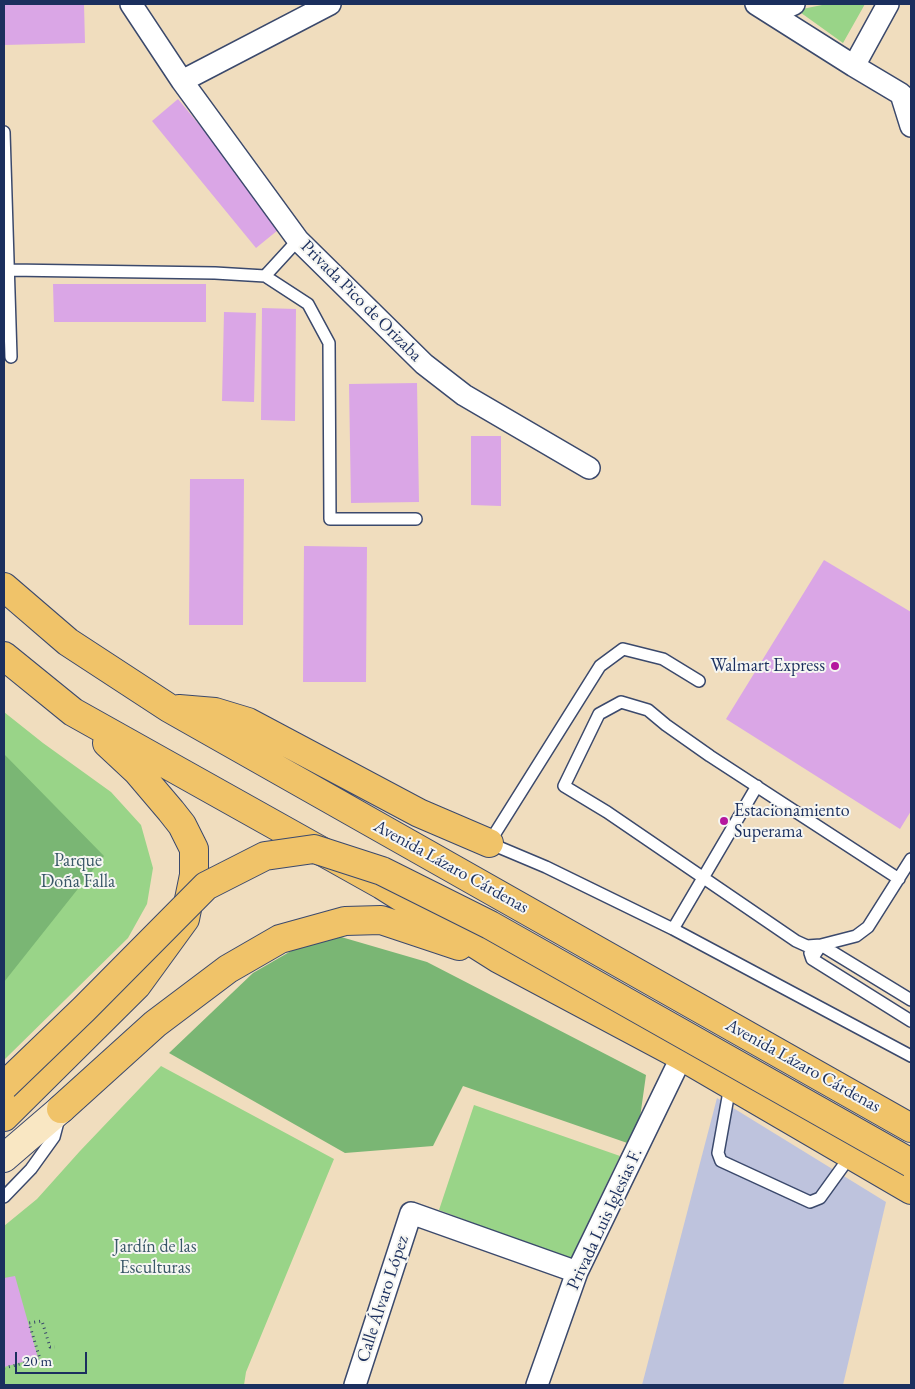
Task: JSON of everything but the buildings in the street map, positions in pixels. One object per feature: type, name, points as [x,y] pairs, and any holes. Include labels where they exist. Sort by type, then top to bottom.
[{"type":"highway","name":"Avenida Lázaro Cárdenas","points":[[4,586],[68,642],[169,708],[911,1128]]},
{"type":"highway","points":[[4,656],[73,712],[137,771],[182,824],[194,850],[194,875],[185,919],[137,985],[4,1117]]},
{"type":"highway","points":[[169,708],[215,712],[248,722],[419,813],[489,843]]},
{"type":"highway","points":[[73,712],[382,885],[499,959],[681,1056],[911,1190]]},
{"type":"highway","points":[[4,1086],[84,1009],[206,886],[265,856],[314,849],[382,870],[490,925],[911,1163]]},
{"type":"highway","points":[[61,1109],[155,1024],[228,970],[280,939],[345,921],[380,920],[499,959]]},
{"type":"main road","points":[[4,1158],[61,1109]]},
{"type":"street","name":"Privada Pico de Orizaba","points":[[131,4],[182,82],[298,240],[424,364],[464,395],[589,468]]},
{"type":"street","points":[[182,82],[330,4]]},
{"type":"street","points":[[764,9],[794,4]]},
{"type":"street","points":[[854,66],[888,4]]},
{"type":"street","points":[[764,9],[901,94],[911,126]]},
{"type":"street","name":"Privada Luis Iglesias F.","points":[[537,1385],[577,1272],[681,1056]]},
{"type":"street","name":"Calle Álvaro López","points":[[355,1385],[412,1213],[577,1272]]},
{"type":"lane","points":[[4,132],[11,357]]},
{"type":"lane","points":[[266,276],[298,240]]},
{"type":"lane","points":[[9,270],[215,273],[266,276],[308,304],[329,343],[330,519],[416,520]]},
{"type":"lane","points":[[699,681],[663,659],[631,651],[623,650],[600,666],[489,843],[546,867],[673,929],[911,1056]]},
{"type":"lane","points":[[899,879],[710,756],[648,710],[621,702],[599,714],[564,786],[607,812],[796,941],[807,946],[821,945],[856,936],[868,927],[899,879],[911,859]]},
{"type":"lane","points":[[673,929],[757,786]]},
{"type":"lane","points":[[812,959],[821,945]]},
{"type":"lane","points":[[821,945],[911,1000]]},
{"type":"lane","points":[[807,946],[812,959],[911,1020]]},
{"type":"lane","points":[[730,1086],[718,1153],[721,1161],[810,1202],[820,1198],[851,1156]]},
{"type":"lane","points":[[4,1197],[32,1169],[54,1137],[61,1109]]},
{"type":"path","points":[[4,1368],[40,1359],[29,1323],[42,1321],[50,1347],[55,1347]]},
{"type":"shaded area","points":[[717,1098],[886,1202],[843,1385],[642,1385]]},
{"type":"green space","points":[[827,4],[865,4],[843,43],[797,10]]},
{"type":"green space","name":"Parque Doña Falla","points":[[4,712],[111,792],[141,825],[153,868],[147,904],[128,938],[4,1060]]},
{"type":"green space","points":[[4,754],[104,856],[4,982]]},
{"type":"green space","points":[[324,932],[427,962],[646,1075],[636,1146],[463,1086],[433,1146],[345,1153],[169,1053],[253,973]]},
{"type":"green space","name":"Jardín de las Esculturas","points":[[161,1066],[334,1159],[246,1372],[244,1385],[4,1385],[4,1226],[37,1199]]},
{"type":"green space","points":[[474,1105],[620,1156],[570,1260],[439,1210]]},
{"type":"place","name":"Walmart Express","points":[[835,666]]},
{"type":"place","name":"Estacionamiento Superama","points":[[724,821]]}]
